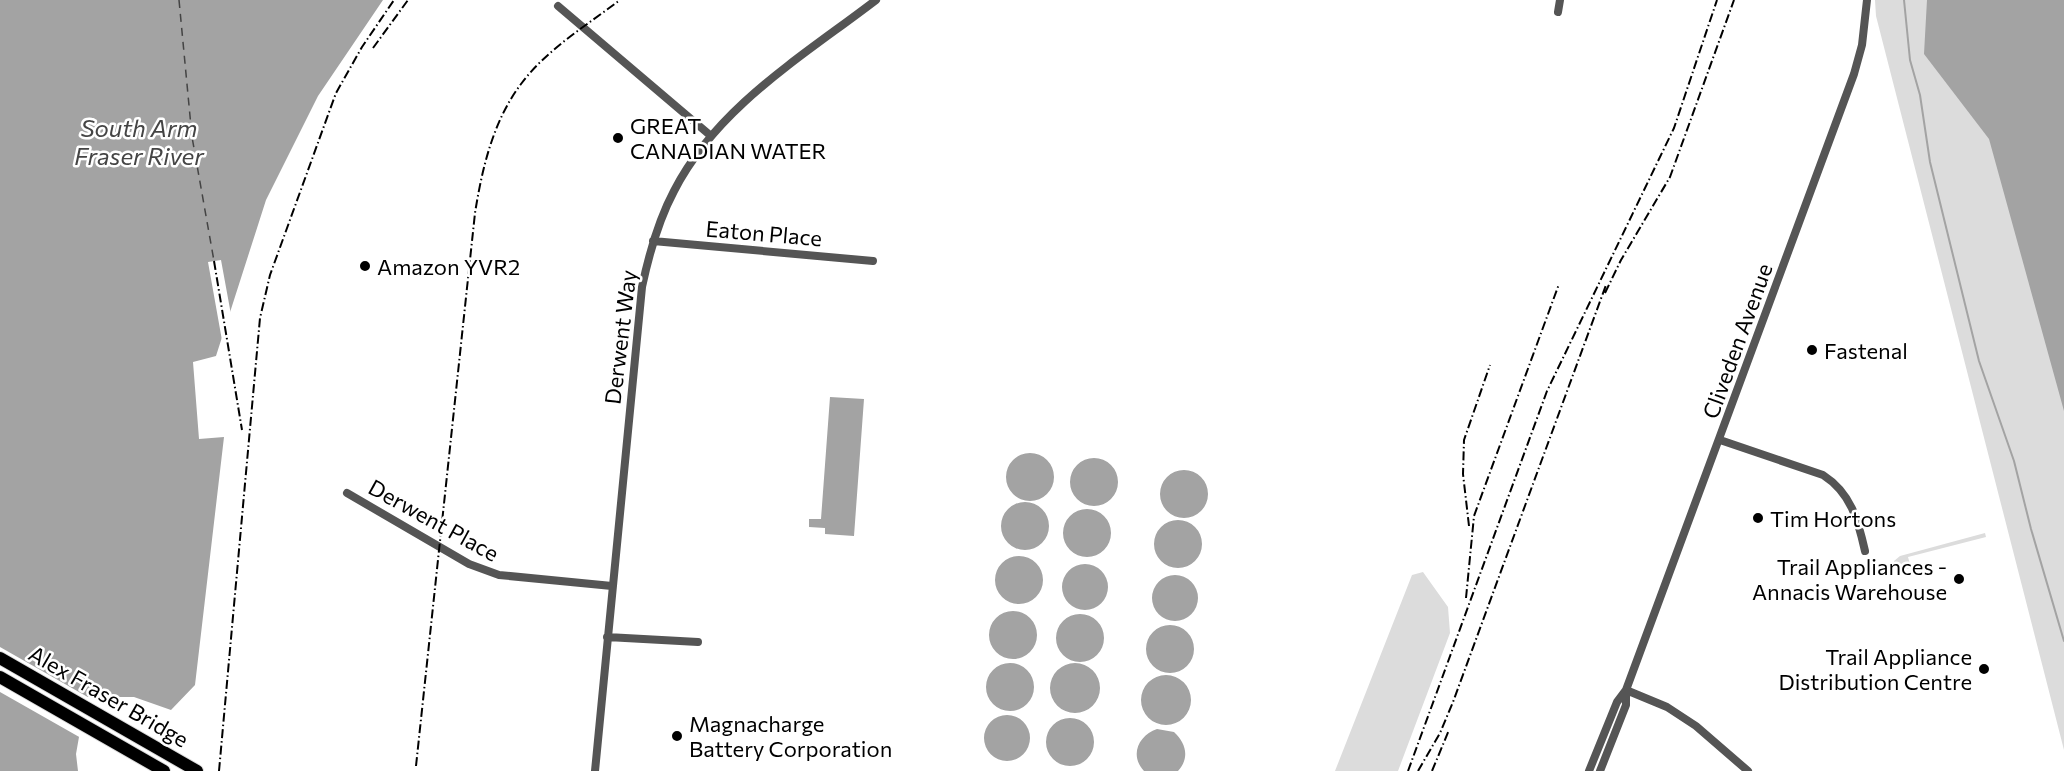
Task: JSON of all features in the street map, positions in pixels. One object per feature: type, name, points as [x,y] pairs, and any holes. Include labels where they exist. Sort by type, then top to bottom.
[{"type":"highway","name":"Alex Fraser Bridge","points":[[0,658],[197,771]]},
{"type":"highway","name":"Alex Fraser Bridge","points":[[0,677],[164,771]]},
{"type":"street","name":"Derwent Way","points":[[595,771],[642,287],[652,241],[674,190],[711,136],[745,101],[876,0]]},
{"type":"street","points":[[1558,12],[1560,0]]},
{"type":"street","name":"Cliveden Avenue","points":[[1589,771],[1617,702],[1626,690],[1854,74],[1862,45],[1867,0]]},
{"type":"street","points":[[558,6],[711,136]]},
{"type":"street","name":"Eaton Place","points":[[652,241],[873,261]]},
{"type":"street","points":[[1720,440],[1822,475],[1833,482],[1857,514],[1865,551]]},
{"type":"street","name":"Derwent Place","points":[[347,493],[469,564],[499,575],[612,586]]},
{"type":"street","points":[[608,637],[698,642]]},
{"type":"street","points":[[1626,690],[1667,707],[1748,771]]},
{"type":"street","name":"Cliveden Avenue","points":[[1600,771],[1626,705],[1626,690]]},
{"type":"shaded area","points":[[1875,0],[1992,0],[2064,372],[2064,750],[1876,16]]},
{"type":"shaded area","points":[[1985,533],[1986,537],[1908,557],[1911,568],[1896,571],[1894,561],[1900,556]]},
{"type":"shaded area","points":[[1423,572],[1448,607],[1450,633],[1398,771],[1335,771],[1412,575]]},
{"type":"water","name":"South Arm Fraser River","points":[[0,0],[383,0],[318,96],[266,200],[216,356],[193,362],[199,439],[224,437],[195,685],[171,710],[134,697],[86,697],[76,754],[78,771],[0,771]]},
{"type":"water","points":[[1927,0],[2064,0],[2064,411],[1989,139],[1924,54]]},
{"type":"water","points":[[830,397],[864,399],[854,536],[825,534],[825,528],[809,527],[809,519],[821,519]]},
{"type":"water","points":[[1030,453],[1047,460],[1054,477],[1047,494],[1030,501],[1013,494],[1006,477],[1013,460]]},
{"type":"water","points":[[1089,458],[1099,458],[1111,465],[1118,477],[1118,487],[1111,499],[1099,506],[1089,506],[1074,495],[1070,487],[1070,477],[1081,462]]},
{"type":"water","points":[[1179,470],[1189,470],[1201,477],[1208,489],[1208,499],[1201,511],[1189,518],[1179,518],[1164,507],[1160,499],[1160,489],[1171,474]]},
{"type":"water","points":[[1020,502],[1030,502],[1042,509],[1049,521],[1049,531],[1042,543],[1030,550],[1020,550],[1005,539],[1001,531],[1001,521],[1012,506]]},
{"type":"water","points":[[1087,509],[1104,516],[1111,533],[1104,550],[1087,557],[1070,550],[1063,533],[1070,516]]},
{"type":"water","points":[[1178,520],[1195,527],[1202,544],[1195,561],[1178,568],[1161,561],[1154,544],[1161,527]]},
{"type":"water","points":[[1019,556],[1036,563],[1043,580],[1036,597],[1019,604],[1002,597],[995,580],[1002,563]]},
{"type":"water","points":[[1085,564],[1094,565],[1102,570],[1107,578],[1107,596],[1102,604],[1094,609],[1085,610],[1076,609],[1068,604],[1063,596],[1062,587],[1063,578],[1068,570],[1076,565]]},
{"type":"water","points":[[1175,575],[1184,576],[1192,581],[1197,589],[1197,607],[1192,615],[1184,620],[1175,621],[1166,620],[1158,615],[1153,607],[1152,598],[1153,589],[1158,581],[1166,576]]},
{"type":"water","points":[[1008,611],[1018,611],[1030,618],[1037,630],[1037,640],[1030,652],[1018,659],[1008,659],[993,648],[989,640],[989,630],[1000,615]]},
{"type":"water","points":[[1075,614],[1085,614],[1097,621],[1104,633],[1104,643],[1097,655],[1085,662],[1075,662],[1060,651],[1056,643],[1056,633],[1067,618]]},
{"type":"water","points":[[1165,625],[1175,625],[1187,632],[1194,644],[1194,654],[1187,666],[1175,673],[1165,673],[1150,662],[1146,654],[1146,644],[1157,629]]},
{"type":"water","points":[[1010,663],[1027,670],[1034,687],[1027,704],[1010,711],[993,704],[986,687],[993,670]]},
{"type":"water","points":[[1075,663],[1084,665],[1095,674],[1100,688],[1098,697],[1089,708],[1075,713],[1066,711],[1055,702],[1050,688],[1052,679],[1061,668]]},
{"type":"water","points":[[1166,675],[1175,677],[1186,686],[1191,700],[1189,709],[1180,720],[1166,725],[1157,723],[1146,714],[1141,700],[1143,691],[1152,680]]},
{"type":"water","points":[[1007,715],[1023,722],[1030,738],[1023,754],[1007,761],[991,754],[984,738],[991,722]]},
{"type":"water","points":[[1065,718],[1075,718],[1090,728],[1094,742],[1093,751],[1084,762],[1075,766],[1065,766],[1050,756],[1046,747],[1046,737],[1056,722]]},
{"type":"water","points":[[1157,729],[1174,732],[1184,746],[1184,761],[1178,771],[1144,771],[1137,759],[1138,746],[1141,741]]},
{"type":"pier","points":[[221,260],[232,320],[223,346],[208,262]]},
{"type":"pier","points":[[0,647],[93,700],[88,700],[81,738],[0,692]]},
{"type":"waterway","points":[[1904,0],[1910,60],[1920,95],[1930,162],[1979,361],[2014,461],[2031,529],[2064,641]]},
{"type":"ferry route","points":[[179,0],[192,137],[214,261]]},
{"type":"railway","points":[[219,771],[260,318],[270,275],[336,93],[362,47],[394,0]]},
{"type":"railway","points":[[373,48],[408,0]]},
{"type":"railway","points":[[416,766],[475,213],[485,163],[496,129],[511,98],[521,84],[542,60],[620,0]]},
{"type":"railway","points":[[1408,771],[1547,391],[1674,128],[1717,0]]},
{"type":"railway","points":[[1605,293],[1621,260],[1670,177],[1734,0]]},
{"type":"railway","points":[[214,261],[242,430]]},
{"type":"railway","points":[[1466,598],[1474,516],[1559,284]]},
{"type":"railway","points":[[1418,771],[1440,733],[1453,702],[1606,285]]},
{"type":"railway","points":[[1469,526],[1463,474],[1464,440],[1490,365]]},
{"type":"railway","points":[[1432,771],[1449,730]]},
{"type":"place","name":"GREAT CANADIAN WATER","points":[[618,138]]},
{"type":"place","name":"Amazon YVR2","points":[[365,266]]},
{"type":"place","name":"Fastenal","points":[[1812,350]]},
{"type":"place","name":"Tim Hortons","points":[[1758,518]]},
{"type":"place","name":"Trail Appliances - Annacis Warehouse","points":[[1959,579]]},
{"type":"place","name":"Trail Appliance Distribution Centre","points":[[1984,669]]},
{"type":"place","name":"Magnacharge Battery Corporation","points":[[677,736]]}]
